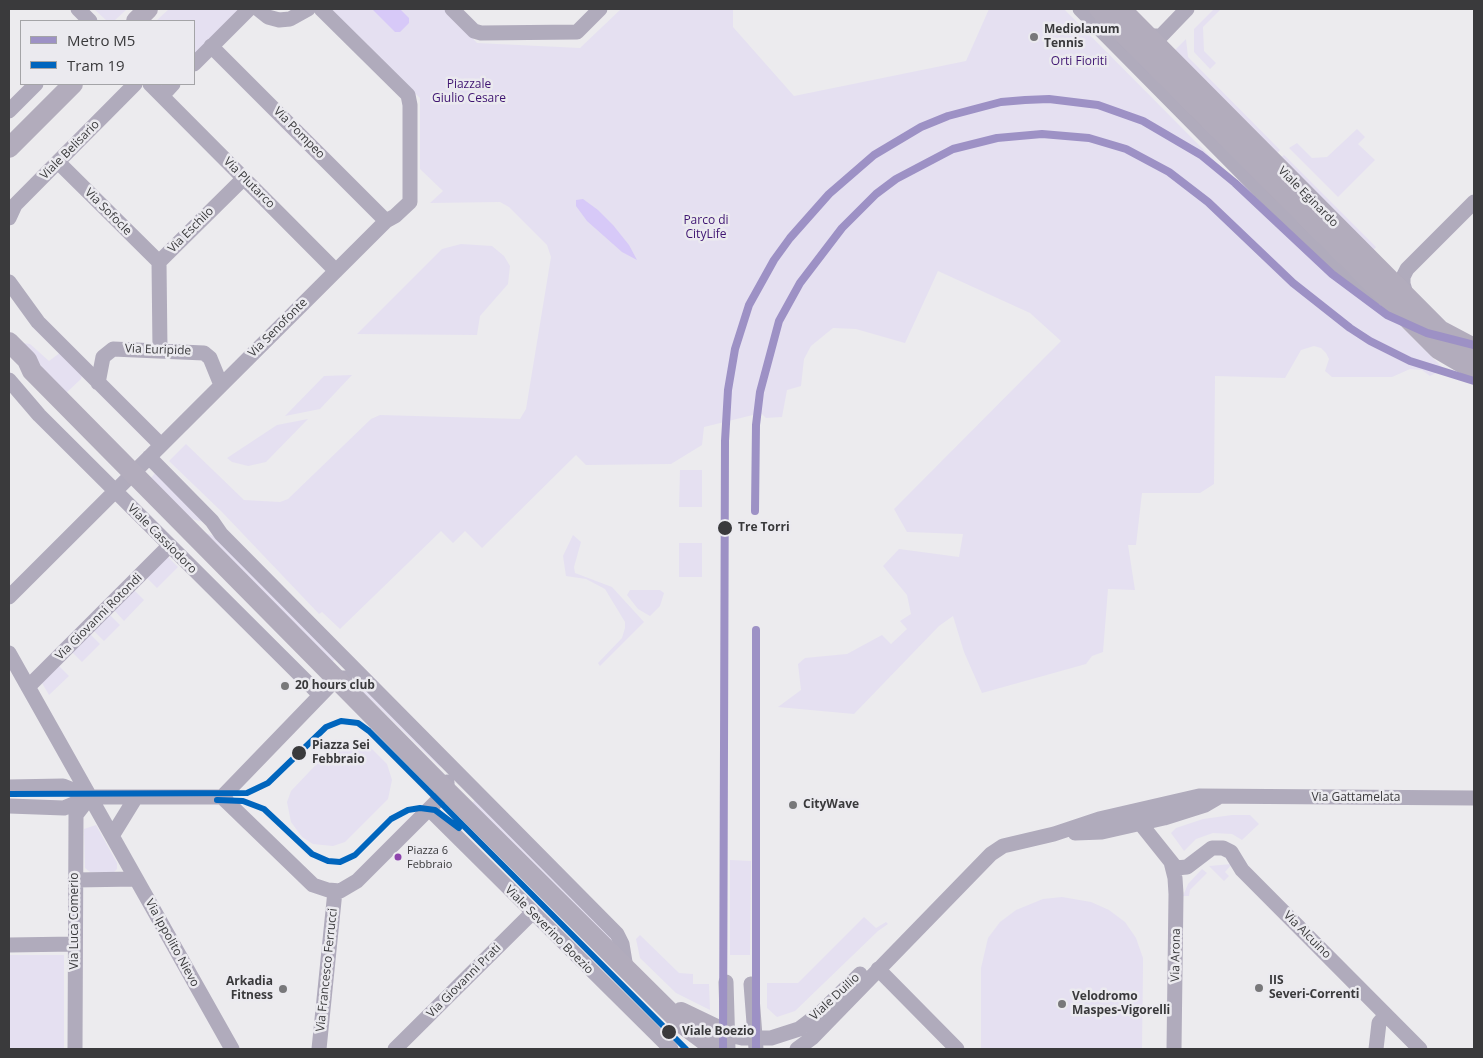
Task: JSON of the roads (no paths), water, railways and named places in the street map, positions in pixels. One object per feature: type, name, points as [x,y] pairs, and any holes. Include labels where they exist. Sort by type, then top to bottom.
[{"type":"main road","points":[[137,20],[148,9]]},
{"type":"main road","name":"Viale Eginardo","points":[[1099,9],[1174,95],[1399,299],[1440,330],[1474,348]]},
{"type":"main road","points":[[1110,9],[1134,32],[1149,36]]},
{"type":"main road","name":"Viale Eginardo","points":[[1121,9],[1317,206],[1399,299],[1438,349],[1474,368]]},
{"type":"main road","points":[[9,148],[72,85]]},
{"type":"main road","points":[[1174,95],[1184,88],[1190,90],[1282,181],[1317,206]]},
{"type":"main road","points":[[9,342],[27,360],[32,371],[66,402],[447,791],[651,993],[687,1016],[724,1044]]},
{"type":"main road","points":[[9,357],[21,368],[32,371]]},
{"type":"street","points":[[78,9],[89,20]]},
{"type":"street","points":[[195,63],[249,9]]},
{"type":"street","points":[[258,9],[268,17],[279,20],[290,19],[308,9]]},
{"type":"street","name":"Via Senofonte","points":[[9,597],[386,221],[395,216],[410,202],[410,105],[408,95],[321,9]]},
{"type":"street","points":[[452,9],[474,31],[481,33],[577,32],[600,9]]},
{"type":"street","name":"Viale Eginardo","points":[[1080,9],[1142,72],[1174,95]]},
{"type":"street","points":[[1149,36],[1161,36],[1187,9]]},
{"type":"street","name":"Via Pompeo","points":[[211,46],[386,221]]},
{"type":"street","points":[[9,111],[35,85]]},
{"type":"street","name":"Viale Belisario","points":[[9,218],[15,205],[134,85]]},
{"type":"street","points":[[151,85],[162,96],[173,85]]},
{"type":"street","name":"Via Plutarco","points":[[162,96],[336,271]]},
{"type":"street","name":"Via Sofocle","points":[[58,162],[159,262]]},
{"type":"street","name":"Via Eschilo","points":[[160,350],[159,262],[244,178]]},
{"type":"street","points":[[1399,299],[1406,269],[1474,202]]},
{"type":"street","points":[[9,282],[38,322],[161,445]]},
{"type":"street","name":"Via Euripide","points":[[98,383],[103,357],[110,350],[160,350],[198,351],[208,355],[221,385]]},
{"type":"street","name":"Viale Cassiodoro","points":[[9,383],[169,546],[320,695]]},
{"type":"street","points":[[39,415],[66,402]]},
{"type":"street","points":[[149,457],[212,521],[221,534],[617,934],[622,944],[626,968]]},
{"type":"street","points":[[182,520],[221,534]]},
{"type":"street","name":"Via Giovanni Rotondi","points":[[28,687],[169,546]]},
{"type":"street","name":"Via Ippolito Nievo","points":[[9,653],[232,1049]]},
{"type":"street","points":[[222,797],[337,678],[363,677]]},
{"type":"street","points":[[9,796],[222,797],[313,885],[335,891],[351,886],[447,791],[446,761]]},
{"type":"street","points":[[9,787],[64,786],[90,797]]},
{"type":"street","name":"Viale Duilio","points":[[797,1049],[812,1038],[926,919],[996,850],[1014,843],[1054,834],[1099,819],[1137,818],[1199,796],[1218,798]]},
{"type":"street","points":[[9,806],[64,808],[90,797]]},
{"type":"street","name":"Via Luca Comerio","points":[[75,1049],[76,815],[90,797]]},
{"type":"street","points":[[112,836],[136,797]]},
{"type":"street","name":"Via Gattamelata","points":[[1218,798],[1474,798]]},
{"type":"street","name":"Viale Severino Boezio","points":[[429,809],[671,1049]]},
{"type":"street","points":[[1137,818],[1164,850],[1170,862]]},
{"type":"street","name":"Via Alcuino","points":[[1170,862],[1176,868],[1184,868],[1208,850],[1216,847],[1229,851],[1237,863],[1420,1049]]},
{"type":"street","name":"Via Arona","points":[[1170,862],[1175,878],[1176,894],[1174,1049]]},
{"type":"street","points":[[75,880],[136,879]]},
{"type":"street","name":"Via Francesco Ferrucci","points":[[319,1049],[335,891]]},
{"type":"street","name":"Via Giovanni Prati","points":[[395,1049],[532,913]]},
{"type":"street","name":"Viale Duilio","points":[[724,1044],[755,1044],[787,1034],[810,1022],[887,948],[926,919]]},
{"type":"street","points":[[9,945],[75,944]]},
{"type":"street","points":[[878,969],[957,1049]]},
{"type":"street","points":[[724,1044],[726,982]]},
{"type":"street","points":[[751,984],[755,1044]]},
{"type":"street","points":[[1376,1049],[1379,1023],[1386,1015]]},
{"type":"metro line","name":"M5","points":[[723,1049],[725,441],[728,390],[735,349],[749,305],[774,260],[790,238],[829,194],[874,155],[921,127],[948,116],[1001,102],[1025,100],[1049,99],[1098,105],[1143,121],[1201,155],[1235,183],[1332,274],[1387,315],[1427,333],[1474,345]]},
{"type":"metro line","name":"M5","points":[[755,511],[756,425],[760,392],[779,321],[800,283],[842,228],[876,194],[896,179],[953,149],[997,138],[1042,134],[1089,138],[1126,149],[1169,172],[1208,202],[1293,283],[1350,328],[1370,341],[1410,361],[1474,381]]},
{"type":"metro line","name":"M5","points":[[756,630],[756,1049]]},
{"type":"tram line","name":"19","points":[[9,794],[247,793],[268,783],[326,727],[341,721],[358,723],[369,731],[686,1049]]},
{"type":"tram line","name":"19","points":[[217,800],[243,801],[264,809],[312,854],[328,861],[340,862],[355,855],[391,819],[408,810],[420,808],[435,810],[459,828]]},
{"type":"place","name":"Mediolanum Tennis","points":[[1034,37]]},
{"type":"place","name":"Tre Torri","points":[[725,528]]},
{"type":"place","name":"20 hours club","points":[[285,686]]},
{"type":"place","name":"Piazza Sei Febbraio","points":[[299,753]]},
{"type":"place","name":"CityWave","points":[[793,805]]},
{"type":"place","name":"Piazza 6 Febbraio","points":[[398,857]]},
{"type":"place","name":"IIS Severi-Correnti","points":[[1259,988]]},
{"type":"place","name":"Arkadia Fitness","points":[[283,989]]},
{"type":"place","name":"Velodromo Maspes-Vigorelli","points":[[1062,1004]]},
{"type":"place","name":"Viale Boezio","points":[[669,1032]]},
{"type":"park label","name":"Orti Fioriti","points":[[1079,62]]},
{"type":"park label","name":"Piazzale Giulio Cesare","points":[[469,92]]},
{"type":"park label","name":"Parco di CityLife","points":[[706,228]]}]
